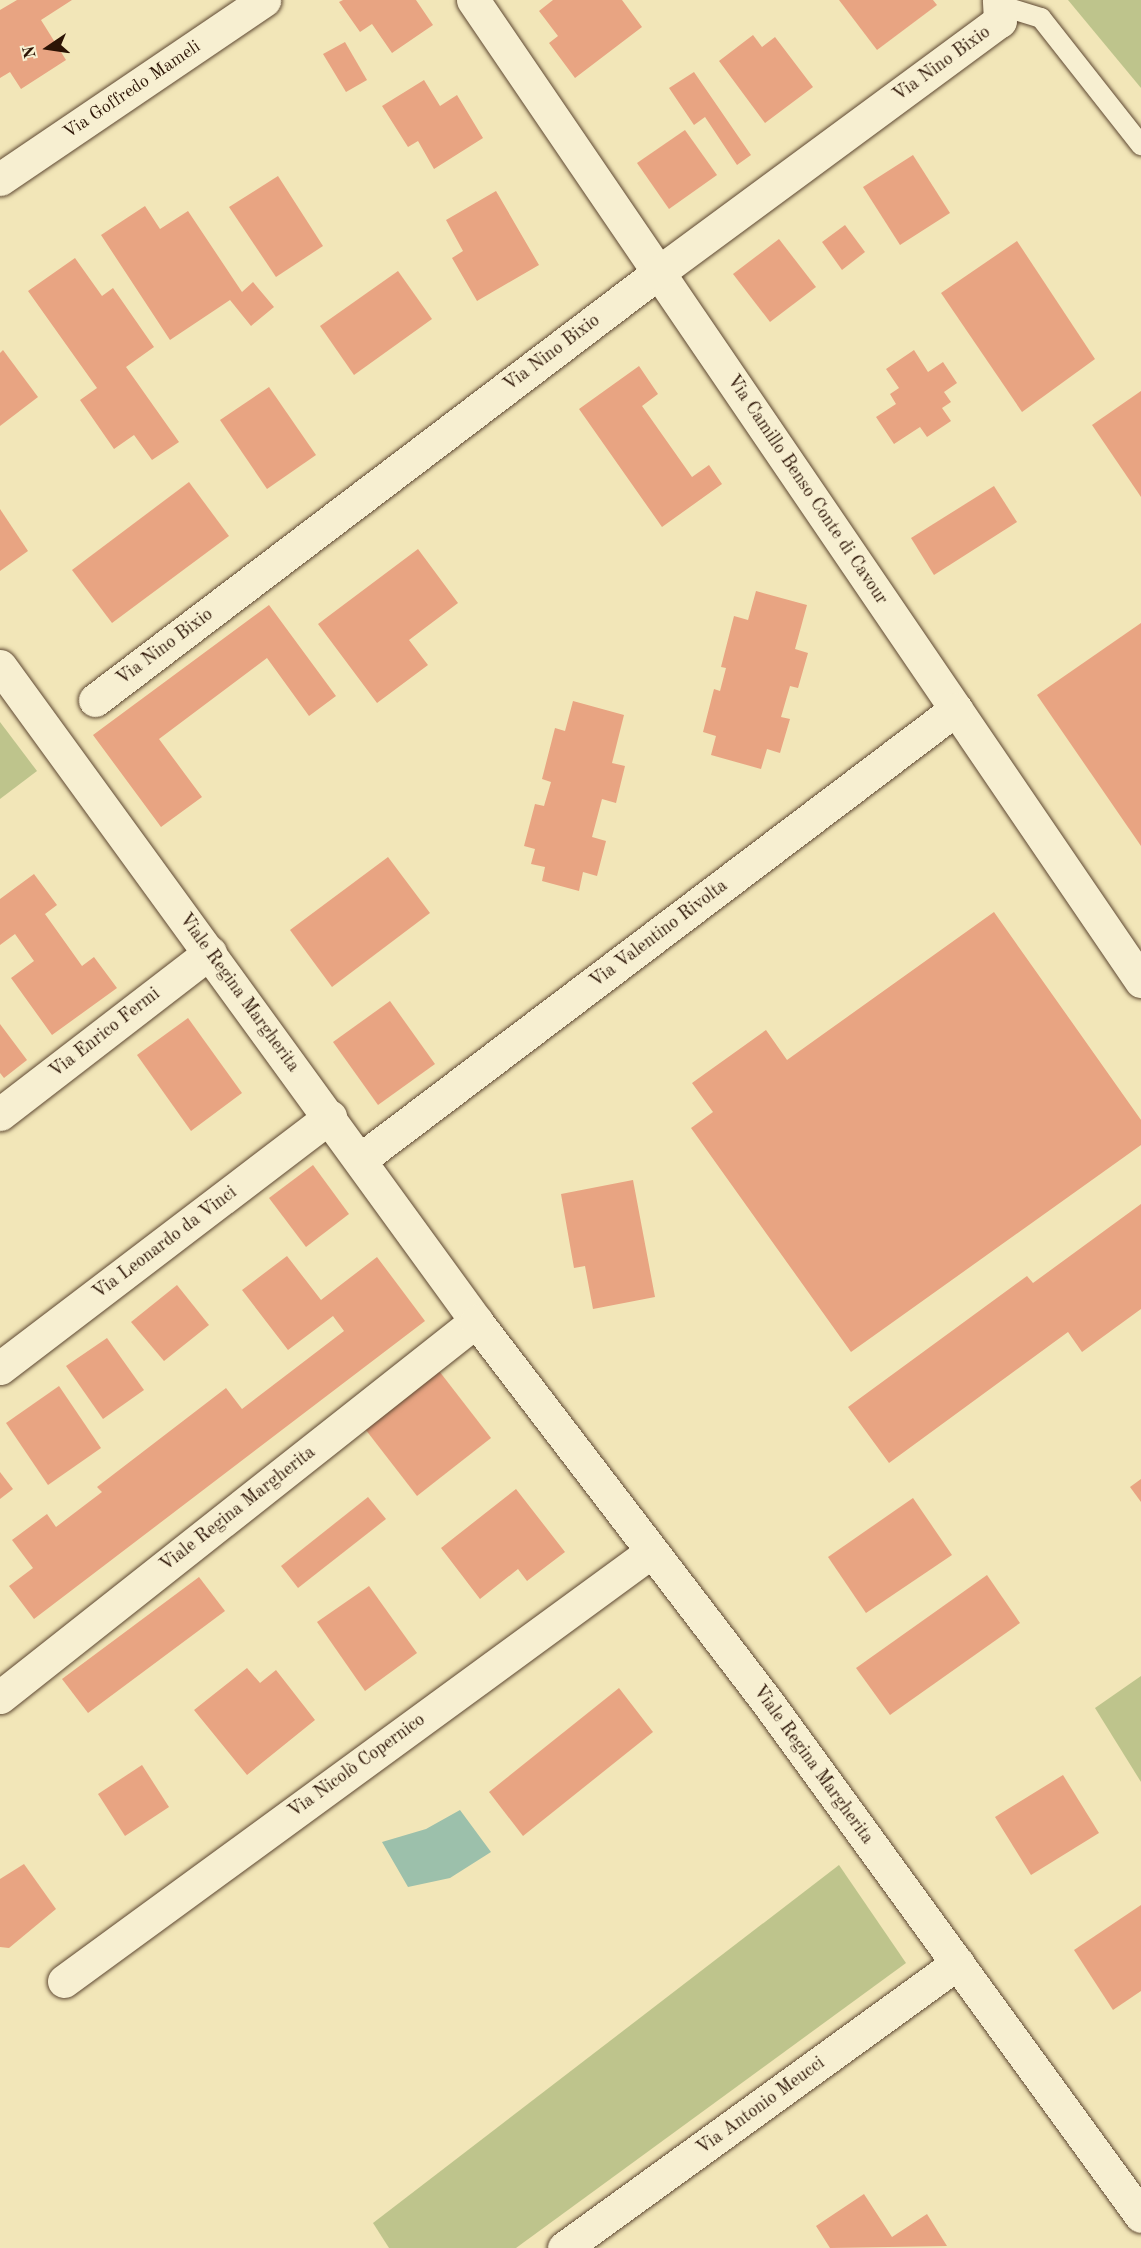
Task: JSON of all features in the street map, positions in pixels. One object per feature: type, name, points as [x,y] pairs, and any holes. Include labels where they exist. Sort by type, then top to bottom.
[{"type":"street","name":"Via Goffredo Mameli","points":[[0,179],[264,0]]},
{"type":"street","name":"Via Camillo Benso Conte di Cavour","points":[[473,0],[1141,981]]},
{"type":"street","name":"Via Nino Bixio","points":[[95,700],[658,272],[1000,21],[999,3]]},
{"type":"street","name":"Viale Regina Margherita","points":[[0,666],[330,1117],[476,1321],[958,1963],[1141,2216]]},
{"type":"street","name":"Via Valentino Rivolta","points":[[361,1160],[956,709]]},
{"type":"street","name":"Via Enrico Fermi","points":[[0,1114],[210,952]]},
{"type":"street","name":"Via Leonardo da Vinci","points":[[0,1368],[330,1117]]},
{"type":"street","name":"Viale Regina Margherita","points":[[0,1697],[476,1321]]},
{"type":"street","name":"Via Nicolò Copernico","points":[[64,1981],[651,1552]]},
{"type":"street","name":"Via Antonio Meucci","points":[[564,2248],[958,1963]]},
{"type":"lane","points":[[999,3],[1041,18],[1141,145]]},
{"type":"green space","points":[[1068,0],[1141,0],[1141,88]]},
{"type":"green space","points":[[0,722],[37,771],[0,799]]},
{"type":"green space","points":[[1141,1676],[1141,1782],[1095,1708]]},
{"type":"green space","points":[[839,1865],[906,1963],[516,2248],[389,2248],[373,2223]]},
{"type":"shaded area","points":[[460,1810],[491,1852],[450,1878],[408,1887],[382,1842],[426,1829]]},
{"type":"building","points":[[17,0],[72,0],[41,20],[66,60],[21,89],[10,72],[0,78],[0,10]]},
{"type":"building","points":[[343,0],[416,0],[433,25],[392,53],[372,24],[360,32],[339,2]]},
{"type":"building","points":[[553,0],[622,0],[642,27],[575,78],[549,43],[558,36],[539,11]]},
{"type":"building","points":[[839,0],[933,0],[937,5],[877,50]]},
{"type":"building","points":[[753,35],[762,47],[775,37],[813,87],[765,123],[719,61]]},
{"type":"building","points":[[345,42],[367,80],[346,92],[323,54]]},
{"type":"building","points":[[694,72],[751,155],[737,165],[705,117],[694,125],[669,88]]},
{"type":"building","points":[[424,80],[440,106],[457,95],[483,138],[434,169],[418,141],[408,147],[382,106]]},
{"type":"building","points":[[685,130],[717,175],[669,209],[637,163]]},
{"type":"building","points":[[913,155],[950,213],[900,245],[863,187]]},
{"type":"building","points":[[278,176],[323,246],[276,277],[229,207]]},
{"type":"building","points":[[496,191],[539,265],[477,301],[452,258],[463,251],[446,220]]},
{"type":"building","points":[[145,206],[160,229],[188,211],[242,292],[253,282],[274,307],[251,326],[230,300],[170,340],[101,235]]},
{"type":"building","points":[[845,225],[865,252],[842,270],[822,242]]},
{"type":"building","points":[[779,239],[816,287],[770,322],[733,274]]},
{"type":"building","points":[[1017,241],[1095,359],[1022,412],[941,293]]},
{"type":"building","points":[[75,258],[102,296],[113,288],[154,347],[126,367],[179,442],[152,460],[134,435],[114,449],[80,400],[97,388],[28,291]]},
{"type":"building","points":[[398,271],[432,319],[354,375],[320,326]]},
{"type":"building","points":[[3,350],[38,397],[0,426],[0,353]]},
{"type":"building","points":[[914,350],[928,372],[943,362],[957,383],[944,392],[951,402],[942,408],[951,421],[927,437],[920,427],[894,444],[876,417],[896,404],[890,394],[899,388],[886,369]]},
{"type":"building","points":[[639,366],[658,394],[642,406],[692,477],[709,465],[722,484],[662,527],[579,409]]},
{"type":"building","points":[[269,387],[316,455],[267,489],[220,420]]},
{"type":"building","points":[[1141,391],[1141,497],[1092,425]]},
{"type":"building","points":[[189,482],[229,536],[112,623],[72,570]]},
{"type":"building","points":[[994,486],[1017,522],[934,575],[911,538]]},
{"type":"building","points":[[0,509],[28,551],[0,571]]},
{"type":"building","points":[[418,549],[458,603],[409,640],[428,665],[377,703],[318,624]]},
{"type":"building","points":[[756,591],[807,605],[795,649],[808,653],[798,688],[790,686],[781,717],[790,719],[780,753],[767,749],[761,769],[711,755],[716,736],[703,732],[714,689],[720,691],[726,668],[721,667],[734,616],[748,620]]},
{"type":"building","points":[[269,605],[336,696],[309,716],[267,658],[159,739],[202,797],[161,827],[93,735]]},
{"type":"building","points":[[1141,623],[1141,846],[1037,695]]},
{"type":"building","points":[[573,701],[624,715],[612,763],[625,766],[616,803],[602,799],[592,837],[606,841],[597,876],[583,872],[579,891],[542,881],[545,867],[531,864],[535,849],[524,846],[535,804],[544,806],[551,782],[542,779],[555,728],[565,731]]},
{"type":"building","points":[[388,857],[430,913],[332,987],[290,930]]},
{"type":"building","points":[[34,874],[57,905],[45,914],[82,966],[94,957],[117,988],[52,1035],[11,978],[34,961],[15,934],[0,945],[0,899]]},
{"type":"building","points":[[994,912],[1141,1120],[1141,1145],[851,1352],[691,1128],[713,1112],[692,1083],[766,1030],[787,1060]]},
{"type":"building","points":[[390,1001],[435,1064],[378,1105],[333,1042]]},
{"type":"building","points":[[188,1018],[242,1093],[191,1131],[137,1055]]},
{"type":"building","points":[[0,1024],[27,1060],[4,1078],[0,1073]]},
{"type":"building","points":[[313,1165],[349,1214],[306,1247],[269,1198]]},
{"type":"building","points":[[633,1180],[655,1297],[593,1309],[585,1266],[574,1268],[561,1194]]},
{"type":"building","points":[[1141,1204],[1141,1309],[1082,1352],[1068,1332],[889,1463],[848,1407],[1027,1276],[1033,1283]]},
{"type":"building","points":[[287,1256],[321,1300],[377,1257],[425,1321],[34,1619],[9,1586],[33,1568],[12,1540],[47,1514],[56,1527],[102,1492],[97,1487],[226,1388],[242,1409],[344,1331],[333,1316],[288,1350],[242,1290]]},
{"type":"building","points":[[177,1285],[209,1325],[164,1361],[131,1322]]},
{"type":"building","points":[[107,1338],[144,1390],[103,1419],[66,1366]]},
{"type":"building","points":[[436,1367],[491,1438],[417,1496],[362,1425]]},
{"type":"building","points":[[59,1386],[101,1448],[48,1485],[6,1423]]},
{"type":"building","points":[[0,1472],[13,1489],[0,1499]]},
{"type":"building","points":[[1141,1479],[1141,1502],[1130,1487]]},
{"type":"building","points":[[516,1489],[565,1552],[527,1581],[518,1569],[480,1599],[441,1548]]},
{"type":"building","points":[[368,1497],[386,1519],[298,1588],[281,1566]]},
{"type":"building","points":[[913,1498],[952,1555],[866,1613],[828,1557]]},
{"type":"building","points":[[987,1575],[1020,1623],[890,1715],[856,1668]]},
{"type":"building","points":[[199,1577],[225,1611],[88,1713],[62,1679]]},
{"type":"building","points":[[369,1586],[417,1653],[365,1691],[317,1622]]},
{"type":"building","points":[[247,1668],[260,1683],[276,1670],[315,1720],[247,1775],[194,1710]]},
{"type":"building","points":[[619,1688],[653,1732],[523,1836],[489,1792]]},
{"type":"building","points":[[142,1765],[169,1807],[125,1836],[98,1794]]},
{"type":"building","points":[[1063,1775],[1099,1833],[1031,1875],[995,1817]]},
{"type":"building","points":[[24,1864],[56,1909],[9,1948],[0,1947],[0,1879]]},
{"type":"building","points":[[1141,1905],[1141,1991],[1113,2010],[1074,1950]]},
{"type":"building","points":[[864,2194],[892,2237],[927,2214],[947,2246],[830,2248],[816,2226]]}]
